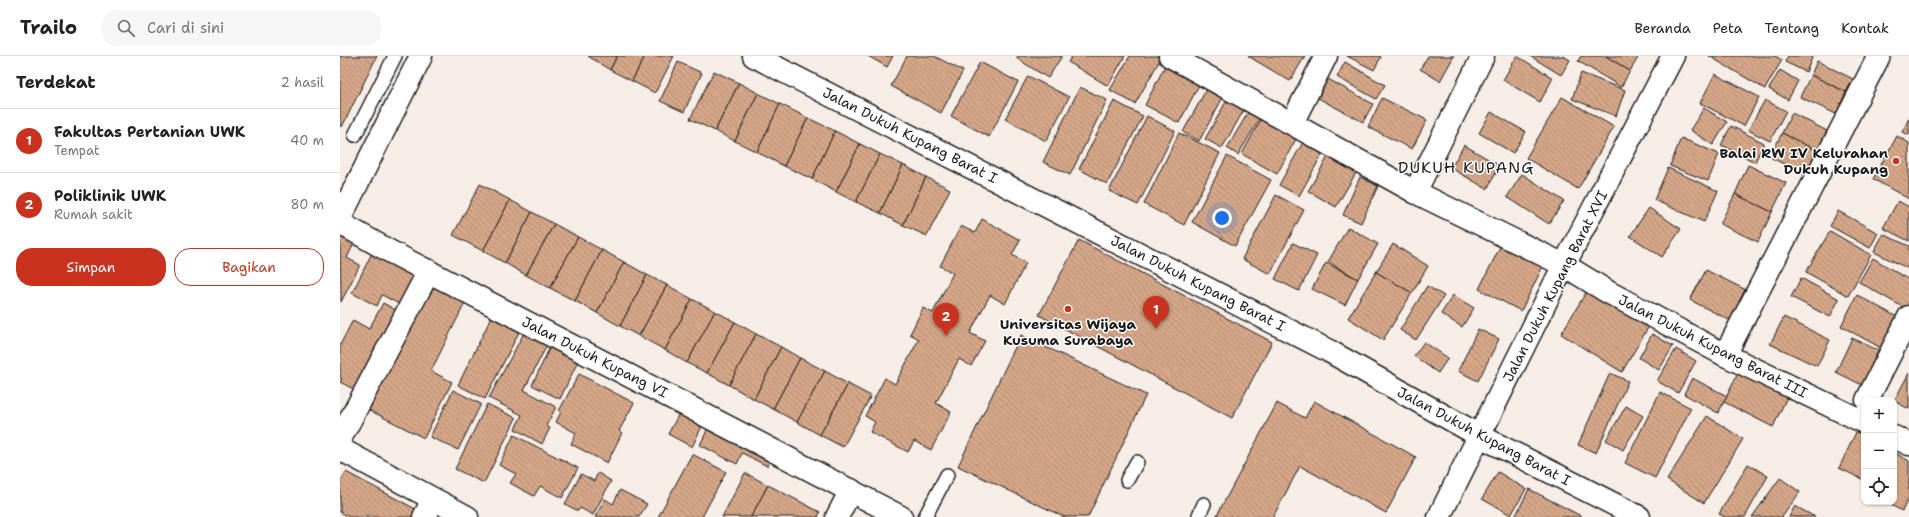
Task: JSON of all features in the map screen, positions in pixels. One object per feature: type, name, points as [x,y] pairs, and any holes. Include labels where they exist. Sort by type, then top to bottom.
[{"type":"street","points":[[340,218],[421,56]]},
{"type":"street","name":"Jalan Dukuh Kupang Barat I","points":[[754,56],[1329,351],[1480,436],[1639,517]]},
{"type":"street","name":"Jalan Dukuh Kupang Barat III","points":[[1170,56],[1415,192],[1564,265],[1608,292],[1724,355],[1861,411]]},
{"type":"street","points":[[1292,123],[1326,56]]},
{"type":"street","points":[[1415,192],[1483,56]]},
{"type":"street","name":"Jalan Dukuh Kupang Barat XVI","points":[[1439,517],[1564,265],[1673,56]]},
{"type":"street","points":[[1724,355],[1879,56]]},
{"type":"street","name":"Jalan Dukuh Kupang VI","points":[[340,223],[429,271],[901,517]]},
{"type":"street","points":[[340,439],[429,271]]},
{"type":"street","points":[[1870,397],[1909,317]]},
{"type":"street","points":[[1897,438],[1909,444]]},
{"type":"street","points":[[340,449],[428,508],[466,517]]},
{"type":"street","points":[[837,517],[851,490]]},
{"type":"lane","points":[[355,135],[395,56]]},
{"type":"lane","points":[[1127,480],[1137,462]]},
{"type":"lane","points":[[925,517],[947,475]]},
{"type":"building","points":[[340,56],[377,56],[342,127],[340,126]]},
{"type":"building","points":[[588,56],[617,56],[610,70]]},
{"type":"building","points":[[617,56],[645,56],[632,81],[610,70]]},
{"type":"building","points":[[645,56],[674,56],[655,93],[632,81]]},
{"type":"building","points":[[868,56],[893,56],[887,67]]},
{"type":"building","points":[[907,56],[934,56],[963,71],[941,113],[891,86]]},
{"type":"building","points":[[1018,56],[1062,56],[1048,78],[1016,58]]},
{"type":"building","points":[[1072,56],[1125,56],[1108,86],[1068,62]]},
{"type":"building","points":[[1130,56],[1158,56],[1161,58],[1135,104],[1110,90]]},
{"type":"building","points":[[1248,56],[1305,56],[1290,81]]},
{"type":"building","points":[[1347,56],[1378,56],[1381,57],[1374,70]]},
{"type":"building","points":[[1428,56],[1454,56],[1440,81],[1420,69]]},
{"type":"building","points":[[1517,56],[1553,78],[1540,102],[1503,80]]},
{"type":"building","points":[[1530,56],[1563,56],[1570,60],[1561,75]]},
{"type":"building","points":[[1581,56],[1606,56],[1630,71],[1621,87],[1578,61]]},
{"type":"building","points":[[1606,56],[1639,56],[1630,71]]},
{"type":"building","points":[[1709,56],[1775,56],[1782,60],[1765,89]]},
{"type":"building","points":[[1788,56],[1813,56],[1806,72],[1785,62]]},
{"type":"building","points":[[1817,61],[1853,79],[1846,92],[1811,75]]},
{"type":"building","points":[[678,62],[702,73],[684,112],[660,101]]},
{"type":"building","points":[[980,62],[1018,82],[989,137],[951,116]]},
{"type":"building","points":[[1167,62],[1201,81],[1179,123],[1145,105]]},
{"type":"building","points":[[1345,62],[1385,85],[1376,99],[1337,77]]},
{"type":"building","points":[[1780,70],[1798,81],[1788,100],[1769,89]]},
{"type":"building","points":[[714,71],[739,83],[715,131],[690,119]]},
{"type":"building","points":[[1581,73],[1625,90],[1616,116],[1572,99]]},
{"type":"building","points":[[1715,74],[1759,97],[1744,126],[1700,103]]},
{"type":"building","points":[[1811,75],[1846,92],[1836,114],[1800,97]]},
{"type":"building","points":[[1028,76],[1069,97],[1046,141],[1005,119]]},
{"type":"building","points":[[1328,79],[1373,104],[1363,122],[1318,98]]},
{"type":"building","points":[[1211,81],[1227,90],[1199,141],[1183,132]]},
{"type":"building","points":[[739,83],[758,93],[735,141],[715,131]]},
{"type":"building","points":[[1080,87],[1107,100],[1070,175],[1043,162]]},
{"type":"building","points":[[758,93],[780,104],[757,152],[735,141]]},
{"type":"building","points":[[1231,93],[1248,103],[1222,148],[1205,139]]},
{"type":"building","points":[[1562,97],[1614,127],[1578,189],[1526,158]]},
{"type":"building","points":[[1382,98],[1427,120],[1412,149],[1368,127]]},
{"type":"building","points":[[1765,100],[1786,111],[1770,141],[1748,130]]},
{"type":"building","points":[[1114,101],[1143,116],[1107,184],[1079,169]]},
{"type":"building","points":[[780,104],[808,118],[784,166],[757,152]]},
{"type":"building","points":[[1704,108],[1727,122],[1713,145],[1690,130]]},
{"type":"building","points":[[1249,111],[1260,118],[1238,155],[1227,148]]},
{"type":"building","points":[[1491,112],[1526,132],[1513,153],[1479,133]]},
{"type":"building","points":[[1792,113],[1827,131],[1817,151],[1782,133]]},
{"type":"building","points":[[1147,116],[1175,131],[1138,205],[1109,191]]},
{"type":"building","points":[[1262,117],[1297,137],[1277,174],[1242,154]]},
{"type":"building","points":[[808,118],[835,131],[812,179],[784,166]]},
{"type":"building","points":[[1909,118],[1909,135],[1902,132]]},
{"type":"building","points":[[1731,126],[1764,143],[1755,162],[1721,145]]},
{"type":"building","points":[[835,131],[860,144],[836,192],[812,179]]},
{"type":"building","points":[[1179,133],[1220,153],[1184,225],[1144,204]]},
{"type":"building","points":[[1782,133],[1817,151],[1805,175],[1770,157]]},
{"type":"building","name":"Balai RW IV Kelurahan Dukuh Kupang","points":[[1897,136],[1909,143],[1909,199],[1873,179]]},
{"type":"building","points":[[1306,137],[1325,149],[1299,196],[1279,185]]},
{"type":"building","points":[[1681,138],[1719,154],[1708,181],[1670,166]]},
{"type":"building","points":[[860,144],[880,154],[856,202],[836,192]]},
{"type":"building","points":[[1464,145],[1500,166],[1487,189],[1451,168]]},
{"type":"building","points":[[1332,150],[1360,166],[1336,207],[1308,191]]},
{"type":"building","points":[[880,154],[903,165],[880,213],[856,202]]},
{"type":"building","points":[[1227,156],[1271,180],[1235,246],[1192,222]]},
{"type":"building","points":[[903,165],[926,177],[903,225],[880,213]]},
{"type":"building","points":[[1748,165],[1786,183],[1772,212],[1735,194]]},
{"type":"building","points":[[1668,168],[1718,191],[1704,222],[1654,200]]},
{"type":"building","points":[[1522,174],[1564,201],[1549,224],[1507,197]]},
{"type":"building","points":[[926,177],[950,189],[927,236],[903,225]]},
{"type":"building","points":[[1360,177],[1378,186],[1361,223],[1343,215]]},
{"type":"building","points":[[480,184],[510,200],[483,251],[453,235]]},
{"type":"building","points":[[1735,194],[1772,212],[1758,242],[1720,224]]},
{"type":"building","points":[[1276,195],[1304,210],[1270,274],[1242,259]]},
{"type":"building","points":[[510,200],[532,212],[505,263],[483,251]]},
{"type":"building","points":[[1898,201],[1909,207],[1909,241],[1883,228]]},
{"type":"building","points":[[1649,208],[1681,229],[1662,257],[1630,236]]},
{"type":"building","points":[[1838,211],[1878,233],[1870,248],[1830,226]]},
{"type":"building","points":[[532,212],[554,224],[526,275],[505,263]]},
{"type":"building","points":[[982,219],[1020,240],[1012,255],[1026,263],[1005,304],[990,295],[970,333],[985,341],[971,366],[959,359],[936,403],[951,412],[931,450],[914,441],[908,452],[870,432],[875,422],[865,416],[885,378],[895,384],[919,339],[910,334],[923,308],[933,313],[953,273],[940,266],[961,226],[975,233]]},
{"type":"building","points":[[554,224],[578,237],[550,288],[526,275]]},
{"type":"building","points":[[1348,227],[1378,244],[1358,279],[1328,262]]},
{"type":"building","points":[[340,228],[357,237],[347,258],[360,265],[341,302]]},
{"type":"building","points":[[1830,231],[1871,255],[1848,296],[1806,272]]},
{"type":"building","points":[[1883,234],[1909,246],[1909,269],[1874,252]]},
{"type":"building","points":[[578,237],[602,250],[575,301],[550,288]]},
{"type":"building","points":[[1079,240],[1272,342],[1232,418],[1039,315]]},
{"type":"building","points":[[1503,241],[1545,262],[1521,311],[1479,289]]},
{"type":"building","points":[[1293,243],[1317,255],[1299,291],[1275,279]]},
{"type":"building","points":[[1393,244],[1428,266],[1412,293],[1376,272]]},
{"type":"building","points":[[375,247],[424,274],[401,305],[382,295],[377,306],[352,293]]},
{"type":"building","points":[[602,250],[624,262],[597,313],[575,301]]},
{"type":"building","points":[[1873,258],[1909,280],[1909,305],[1906,309],[1859,282]]},
{"type":"building","points":[[624,262],[647,275],[620,326],[597,313]]},
{"type":"building","points":[[1326,263],[1358,279],[1345,305],[1312,289]]},
{"type":"building","points":[[1706,270],[1748,291],[1733,322],[1690,300]]},
{"type":"building","points":[[1376,272],[1412,293],[1383,340],[1348,318]]},
{"type":"building","points":[[647,275],[667,285],[639,336],[620,326]]},
{"type":"building","points":[[1801,278],[1839,299],[1830,317],[1791,297]]},
{"type":"building","points":[[435,280],[468,297],[431,371],[452,382],[424,438],[369,410]]},
{"type":"building","points":[[667,285],[692,299],[665,350],[639,336]]},
{"type":"building","points":[[1427,286],[1444,296],[1416,340],[1400,330]]},
{"type":"building","points":[[1588,289],[1649,326],[1622,372],[1561,334]]},
{"type":"building","points":[[1453,295],[1474,308],[1462,327],[1441,314]]},
{"type":"building","points":[[1857,295],[1899,318],[1883,349],[1841,326]]},
{"type":"building","points":[[692,299],[715,311],[687,363],[665,350]]},
{"type":"building","points":[[383,303],[401,313],[359,392],[340,382],[342,379],[340,378],[340,345],[353,320],[369,329]]},
{"type":"building","points":[[715,311],[735,322],[707,373],[687,363]]},
{"type":"building","points":[[493,314],[521,328],[485,399],[458,385]]},
{"type":"building","points":[[1784,317],[1830,340],[1817,366],[1770,344]]},
{"type":"building","points":[[735,322],[756,334],[729,385],[707,373]]},
{"type":"building","points":[[1478,329],[1499,339],[1478,381],[1458,371]]},
{"type":"building","points":[[525,331],[548,343],[524,390],[556,407],[546,426],[550,428],[542,444],[515,429],[522,415],[489,398]]},
{"type":"building","points":[[756,334],[781,347],[754,399],[729,385]]},
{"type":"building","points":[[1652,334],[1673,346],[1659,370],[1639,358]]},
{"type":"building","points":[[1021,335],[1146,395],[1088,517],[1064,517],[958,466]]},
{"type":"building","points":[[1852,338],[1886,354],[1870,389],[1836,372]]},
{"type":"building","points":[[1424,342],[1448,358],[1438,373],[1414,356]]},
{"type":"building","points":[[551,345],[579,359],[560,399],[532,385]]},
{"type":"building","points":[[781,347],[800,358],[773,409],[754,399]]},
{"type":"building","points":[[1676,349],[1696,361],[1678,393],[1657,381]]},
{"type":"building","points":[[800,358],[825,371],[797,422],[773,409]]},
{"type":"building","points":[[825,371],[848,384],[820,435],[797,422]]},
{"type":"building","points":[[1610,373],[1628,381],[1596,453],[1578,445]]},
{"type":"building","points":[[1738,373],[1787,397],[1773,427],[1724,402]]},
{"type":"building","points":[[1909,373],[1909,409],[1897,403],[1896,397]]},
{"type":"building","points":[[579,374],[634,403],[619,431],[622,433],[607,463],[571,444],[576,433],[556,422],[561,412],[559,411]]},
{"type":"building","points":[[1692,378],[1727,396],[1718,413],[1684,394]]},
{"type":"building","points":[[848,384],[871,396],[843,447],[820,435]]},
{"type":"building","points":[[453,390],[481,404],[458,450],[430,437]]},
{"type":"building","points":[[1660,392],[1691,408],[1655,478],[1625,463]]},
{"type":"building","points":[[1314,401],[1416,457],[1386,513],[1300,466],[1273,517],[1216,517],[1277,403],[1305,418]]},
{"type":"building","points":[[487,404],[516,418],[484,483],[455,469]]},
{"type":"building","points":[[1626,406],[1643,416],[1623,450],[1606,440]]},
{"type":"building","points":[[681,410],[704,422],[692,447],[668,434]]},
{"type":"building","points":[[1707,416],[1743,439],[1704,503],[1667,480]]},
{"type":"building","points":[[710,424],[772,455],[767,466],[742,453],[737,464],[700,445]]},
{"type":"building","points":[[1860,424],[1861,479],[1839,468]]},
{"type":"building","points":[[514,435],[578,468],[562,498],[540,486],[534,496],[510,483],[516,474],[499,465]]},
{"type":"building","points":[[692,454],[726,472],[702,517],[658,517]]},
{"type":"building","points":[[1897,454],[1909,461],[1909,497],[1902,511],[1891,505],[1897,505]]},
{"type":"building","points":[[1748,464],[1768,476],[1745,517],[1725,517],[1719,514]]},
{"type":"building","points":[[346,472],[423,513],[420,517],[349,517],[340,512],[340,482]]},
{"type":"building","points":[[1498,472],[1526,489],[1511,515],[1482,499]]},
{"type":"building","points":[[598,473],[611,481],[593,515],[580,508],[578,511],[565,504],[581,474],[594,481]]},
{"type":"building","points":[[745,473],[768,485],[751,517],[722,517]]},
{"type":"building","points":[[1780,478],[1800,492],[1782,517],[1752,517]]},
{"type":"building","points":[[768,485],[820,512],[818,517],[751,517]]},
{"type":"building","points":[[1529,489],[1583,517],[1515,517]]},
{"type":"building","points":[[620,490],[647,504],[639,517],[595,517],[605,499],[613,504]]},
{"type":"building","points":[[1795,506],[1815,517],[1789,517]]},
{"type":"place","name":"Balai RW IV Kelurahan Dukuh Kupang","points":[[1896,161]]},
{"type":"place","name":"Universitas Wijaya Kusuma Surabaya","points":[[1068,309]]},
{"type":"place","name":"Fakultas Pertanian UWK","points":[[1156,329]]},
{"type":"place","name":"Poliklinik UWK","points":[[946,336]]},
{"type":"district","name":"DUKUH KUPANG","points":[[1466,167]]}]
